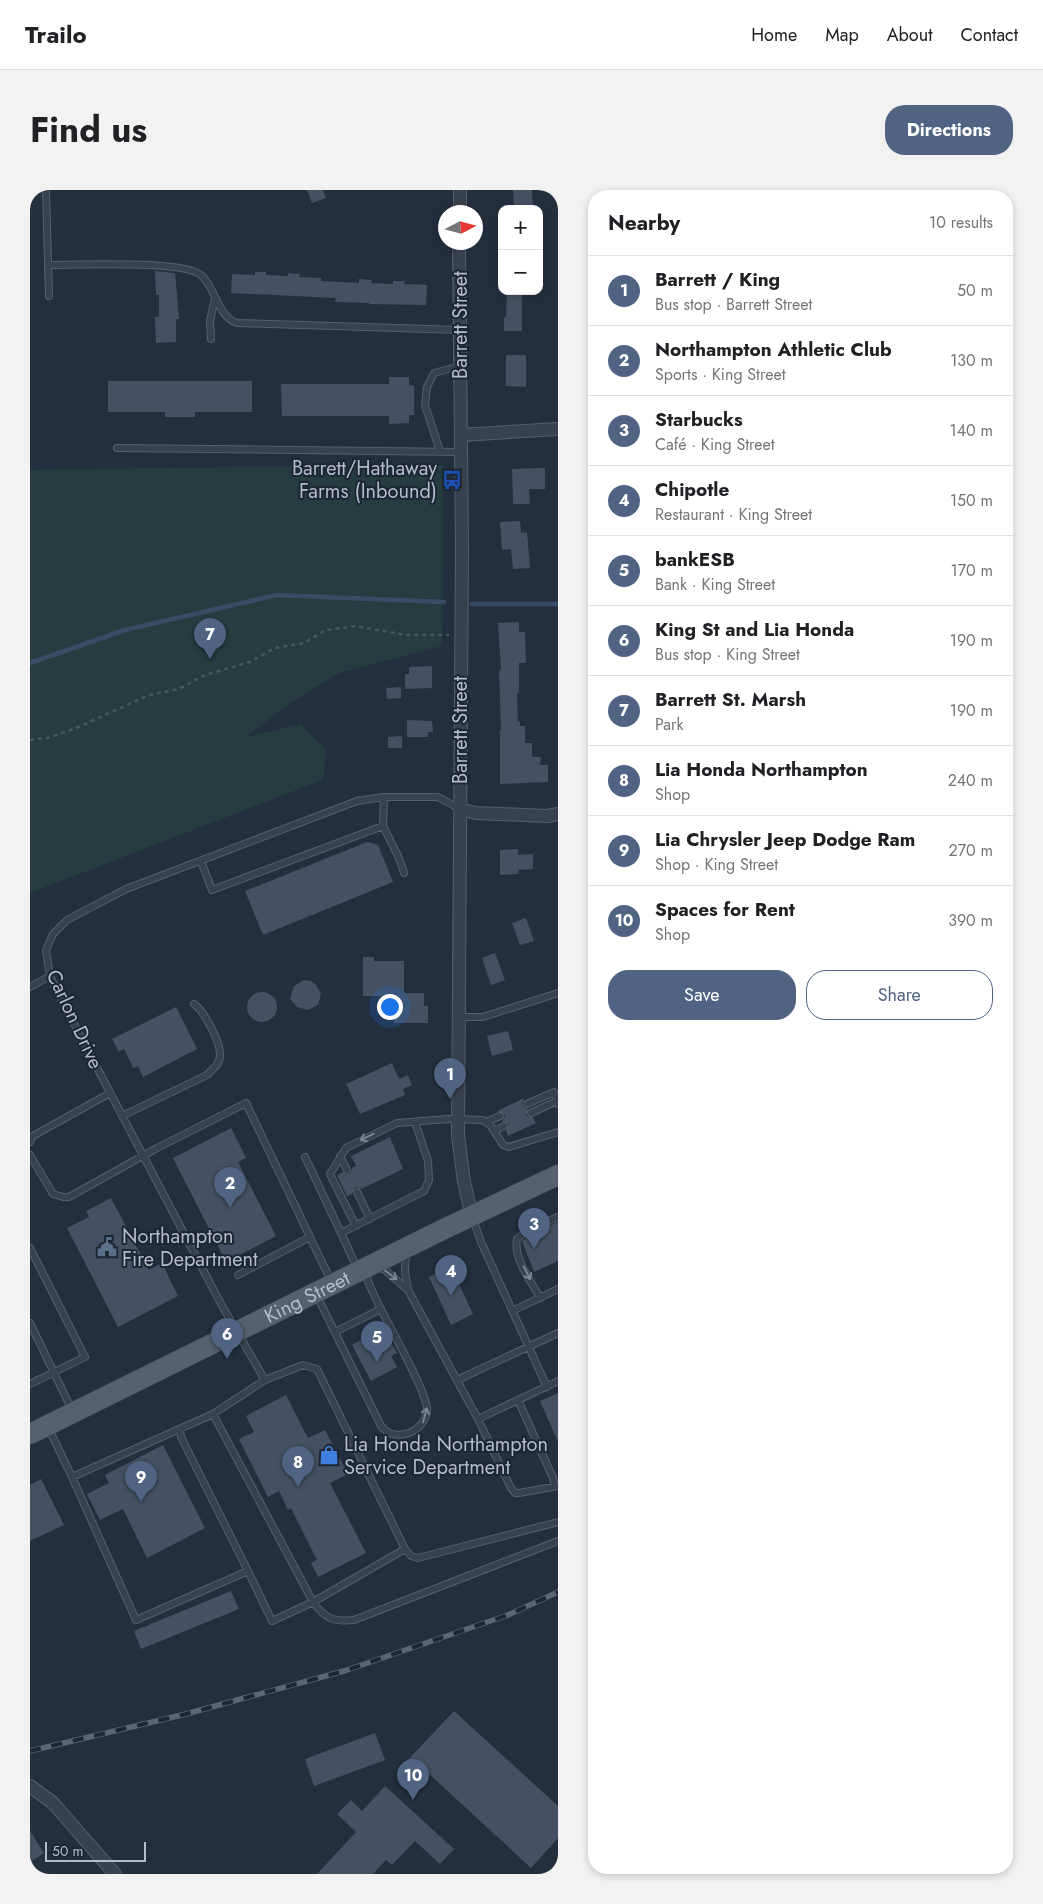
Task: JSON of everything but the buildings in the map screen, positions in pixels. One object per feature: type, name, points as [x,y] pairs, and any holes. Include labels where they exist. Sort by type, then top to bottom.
[{"type":"main road","name":"King Street","points":[[39,1430],[406,1248],[558,1175]]},
{"type":"street","points":[[460,190],[460,205]]},
{"type":"street","name":"Barrett Street","points":[[459,250],[461,452],[458,1119],[463,1174],[472,1216]]},
{"type":"street","points":[[461,434],[558,429]]},
{"type":"street","points":[[460,809],[476,814],[547,816],[558,814]]},
{"type":"street","points":[[30,1786],[53,1803],[115,1874]]},
{"type":"lane","points":[[46,190],[49,296]]},
{"type":"lane","points":[[48,265],[184,268],[201,276],[226,315],[232,322],[238,323],[461,330]]},
{"type":"lane","points":[[211,339],[210,321],[215,298]]},
{"type":"lane","points":[[440,451],[426,404],[427,387],[434,373],[460,366]]},
{"type":"lane","points":[[117,448],[461,452]]},
{"type":"lane","points":[[384,797],[383,826],[399,858],[404,873]]},
{"type":"lane","name":"Carlon Drive","points":[[265,1380],[237,1332],[143,1156],[50,976],[46,950],[53,934],[67,920],[126,889],[357,801],[384,797],[438,797],[460,809]]},
{"type":"lane","points":[[201,861],[212,890],[383,826]]},
{"type":"lane","points":[[30,987],[50,976]]},
{"type":"lane","points":[[458,1017],[483,1017],[558,993]]},
{"type":"lane","points":[[122,1116],[207,1075],[217,1065],[220,1056],[217,1041],[203,1014],[194,1004]]},
{"type":"lane","points":[[527,1104],[554,1092],[558,1103],[531,1113]]},
{"type":"lane","points":[[30,1142],[33,1136],[110,1093]]},
{"type":"lane","points":[[30,1155],[53,1194],[69,1197],[143,1156],[246,1103],[310,1237],[335,1332],[381,1426],[386,1432],[393,1435],[407,1434],[422,1425],[428,1410],[420,1384],[381,1309],[364,1269],[341,1233],[305,1157]]},
{"type":"lane","points":[[486,1122],[500,1116]]},
{"type":"lane","points":[[356,1226],[330,1174],[346,1148],[396,1123],[458,1119],[478,1120],[486,1122],[503,1145],[510,1147],[558,1132]]},
{"type":"lane","points":[[341,1233],[424,1191],[429,1180],[428,1161],[415,1122]]},
{"type":"lane","points":[[494,1131],[504,1126]]},
{"type":"lane","points":[[340,1156],[347,1170]]},
{"type":"lane","points":[[357,1192],[370,1219]]},
{"type":"lane","points":[[472,1216],[481,1242],[547,1387]]},
{"type":"lane","points":[[540,1298],[520,1259],[516,1246],[517,1239],[529,1229],[558,1217]]},
{"type":"lane","points":[[238,1275],[310,1237]]},
{"type":"lane","points":[[30,1248],[84,1357],[30,1384]]},
{"type":"lane","points":[[406,1248],[405,1271],[408,1290],[478,1419],[511,1488],[515,1493],[556,1486],[518,1400]]},
{"type":"lane","points":[[364,1269],[385,1270],[408,1290]]},
{"type":"lane","points":[[512,1311],[558,1289]]},
{"type":"lane","points":[[335,1332],[381,1309]]},
{"type":"lane","points":[[30,1323],[73,1413]]},
{"type":"lane","points":[[457,1380],[558,1333]]},
{"type":"lane","points":[[72,1477],[213,1414],[265,1380],[303,1365],[317,1369],[405,1549],[411,1556],[418,1558],[558,1522]]},
{"type":"lane","points":[[478,1419],[558,1381]]},
{"type":"lane","points":[[213,1414],[313,1602],[321,1614],[334,1620],[354,1620],[558,1541]]},
{"type":"lane","points":[[180,1429],[181,1437],[272,1621],[313,1602],[405,1549]]},
{"type":"lane","points":[[39,1430],[72,1477],[136,1620],[248,1571]]},
{"type":"path","points":[[30,740],[48,738],[74,729],[149,695],[179,689],[205,675],[250,662],[275,648],[304,643],[326,630],[356,626],[406,635],[449,635]]},
{"type":"green space","points":[[443,464],[442,646],[339,673],[287,705],[246,737],[301,724],[326,750],[323,780],[30,893],[30,470]]},
{"type":"waterway","points":[[30,663],[125,630],[277,595],[444,602]]},
{"type":"waterway","points":[[472,604],[558,604]]},
{"type":"railway","points":[[30,1751],[186,1714],[344,1671],[508,1615],[558,1592]]},
{"type":"place","name":"Barrett/Hathaway Farms (Inbound)","points":[[452,480]]},
{"type":"place","name":"Barrett St. Marsh","points":[[210,659]]},
{"type":"place","name":"Barrett / King","points":[[450,1099]]},
{"type":"place","name":"Northampton Athletic Club","points":[[230,1208]]},
{"type":"place","name":"Northampton Fire Department","points":[[107,1247]]},
{"type":"place","name":"Starbucks","points":[[534,1249]]},
{"type":"place","name":"Chipotle","points":[[451,1296]]},
{"type":"place","name":"King St and Lia Honda","points":[[227,1359]]},
{"type":"place","name":"bankESB","points":[[377,1362]]},
{"type":"place","name":"Lia Honda Northampton Service Department","points":[[329,1455]]},
{"type":"place","name":"Lia Honda Northampton","points":[[298,1487]]},
{"type":"place","name":"Lia Chrysler Jeep Dodge Ram","points":[[141,1502]]},
{"type":"place","name":"Spaces for Rent","points":[[413,1800]]}]
